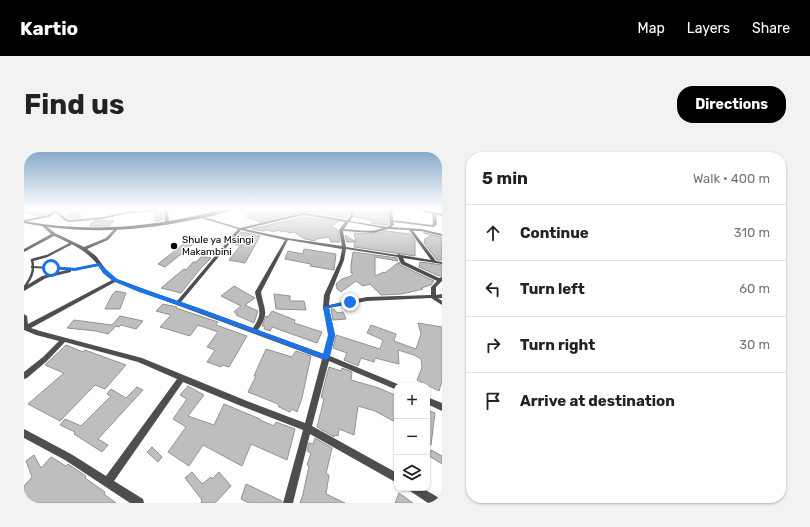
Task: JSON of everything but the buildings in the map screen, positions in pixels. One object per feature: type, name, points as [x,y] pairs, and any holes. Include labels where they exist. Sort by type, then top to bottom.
[{"type":"street","points":[[44,226],[72,228],[117,228],[143,225]]},
{"type":"street","points":[[229,225],[288,239],[442,262]]},
{"type":"street","points":[[178,303],[240,229],[255,225]]},
{"type":"street","points":[[288,503],[332,335],[326,307],[326,295],[342,260],[344,248],[341,230],[344,225]]},
{"type":"street","points":[[370,225],[442,235]]},
{"type":"street","points":[[341,230],[362,231],[388,228],[391,225]]},
{"type":"street","points":[[44,226],[54,234],[84,249],[94,256],[105,272],[115,280],[326,358],[394,386]]},
{"type":"street","points":[[84,249],[107,238],[117,228]]},
{"type":"street","points":[[411,230],[434,261]]},
{"type":"street","points":[[24,251],[54,234]]},
{"type":"street","points":[[254,331],[261,322],[264,314],[258,292],[288,239]]},
{"type":"street","points":[[399,255],[403,263],[441,279],[434,287],[433,297]]},
{"type":"street","points":[[24,288],[44,278],[75,269],[99,265]]},
{"type":"street","points":[[32,267],[75,269]]},
{"type":"street","points":[[25,329],[115,280]]},
{"type":"street","points":[[326,307],[367,299],[442,296]]},
{"type":"street","points":[[433,297],[442,303]]},
{"type":"street","points":[[24,316],[25,329]]},
{"type":"street","points":[[25,329],[140,360],[244,404],[307,428],[394,476]]},
{"type":"street","points":[[24,376],[63,340]]},
{"type":"street","points":[[108,481],[182,378]]},
{"type":"street","points":[[430,401],[442,407]]},
{"type":"street","points":[[24,433],[108,481],[140,503]]},
{"type":"street","points":[[418,491],[437,503]]},
{"type":"lane","points":[[24,288],[33,274],[32,267],[34,267],[32,260],[34,258],[47,256],[72,243]]},
{"type":"waterway","points":[[424,233],[442,238]]},
{"type":"place","name":"Shule ya Msingi Makambini","points":[[174,246]]},
{"type":"route","points":[[51,268],[75,269],[99,265],[115,280],[326,358],[332,335],[326,307],[350,302]]}]
